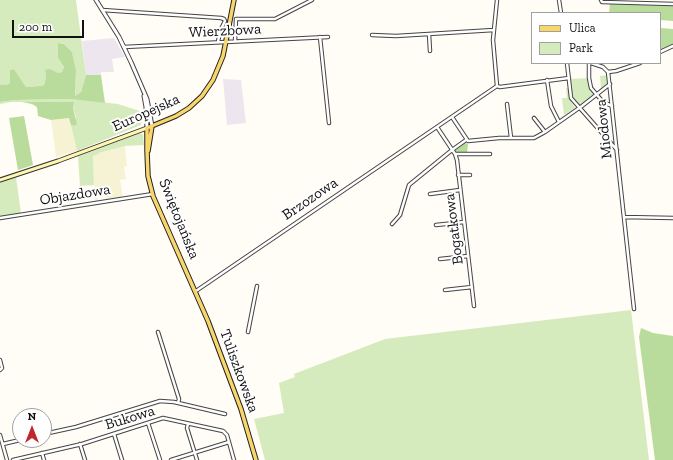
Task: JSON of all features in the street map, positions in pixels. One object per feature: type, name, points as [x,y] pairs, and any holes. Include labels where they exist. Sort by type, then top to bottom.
[{"type":"main road","name":"Europejska","points":[[0,180],[58,161],[147,128],[183,112],[202,96],[218,71],[226,42],[234,0]]},
{"type":"main road","name":"Świętojańska","points":[[147,154],[152,126]]},
{"type":"main road","name":"Świętojańska","points":[[147,128],[148,176],[153,194],[196,291]]},
{"type":"main road","name":"Tuliszkowska","points":[[196,291],[237,398],[256,460]]},
{"type":"street","name":"Świętojańska","points":[[96,0],[124,47],[148,103],[152,126]]},
{"type":"street","points":[[235,41],[236,19],[275,19],[312,0]]},
{"type":"street","points":[[497,0],[494,30],[497,86],[500,87],[568,78]]},
{"type":"street","points":[[559,0],[561,12]]},
{"type":"street","points":[[601,1],[673,4]]},
{"type":"street","points":[[102,10],[221,18],[225,21],[218,35],[218,42]]},
{"type":"street","points":[[372,35],[396,36],[494,30]]},
{"type":"street","points":[[429,34],[430,51]]},
{"type":"street","name":"Wierzbowa","points":[[124,47],[328,36]]},
{"type":"street","points":[[320,37],[329,123]]},
{"type":"street","points":[[661,52],[673,46]]},
{"type":"street","points":[[567,64],[571,96],[579,108],[617,151]]},
{"type":"street","points":[[590,64],[591,87],[603,102],[612,106]]},
{"type":"street","points":[[593,64],[603,67],[608,72],[637,64]]},
{"type":"street","name":"Miodowa","points":[[608,72],[634,309]]},
{"type":"street","points":[[547,80],[551,106],[559,122]]},
{"type":"street","points":[[392,224],[400,215],[409,185],[466,140],[534,138],[579,108],[610,84]]},
{"type":"street","name":"Brzozowa","points":[[196,291],[497,86]]},
{"type":"street","name":"Świętojańska","points":[[143,91],[146,107],[147,128]]},
{"type":"street","points":[[507,104],[511,138]]},
{"type":"street","points":[[452,117],[466,140]]},
{"type":"street","points":[[534,118],[545,132]]},
{"type":"street","points":[[437,127],[452,150]]},
{"type":"street","name":"Bogatkowa","points":[[452,150],[455,154],[458,175],[474,306]]},
{"type":"street","points":[[455,154],[490,154]]},
{"type":"street","points":[[458,175],[470,175]]},
{"type":"street","points":[[430,194],[460,190]]},
{"type":"street","name":"Objazdowa","points":[[0,218],[153,194]]},
{"type":"street","points":[[624,217],[673,218]]},
{"type":"street","points":[[436,225],[464,222]]},
{"type":"street","points":[[440,259],[468,256]]},
{"type":"street","points":[[248,332],[257,286]]},
{"type":"street","points":[[445,290],[472,287]]},
{"type":"street","points":[[158,332],[178,403]]},
{"type":"street","points":[[0,360],[2,368],[0,370]]},
{"type":"street","points":[[52,432],[76,427],[158,401],[178,403],[225,414]]},
{"type":"street","name":"Bukowa","points":[[13,460],[80,444],[165,418],[223,431],[229,442]]},
{"type":"street","points":[[148,423],[160,460]]},
{"type":"street","points":[[188,424],[187,428],[197,460]]},
{"type":"street","points":[[114,434],[122,460]]},
{"type":"street","points":[[0,435],[7,460]]},
{"type":"street","points":[[3,444],[12,442]]},
{"type":"street","points":[[171,460],[229,442],[234,460]]},
{"type":"street","points":[[80,444],[85,460]]},
{"type":"street","points":[[42,453],[44,460]]},
{"type":"shaded area","points":[[114,38],[125,57],[112,59],[114,72],[101,72],[101,75],[86,75],[82,41]]},
{"type":"shaded area","points":[[223,79],[241,80],[246,123],[227,125]]},
{"type":"shaded area","points":[[70,118],[77,151],[56,157],[51,120]]},
{"type":"shaded area","points":[[125,146],[127,166],[124,167],[126,179],[120,180],[123,197],[106,200],[105,190],[97,190],[98,201],[95,202],[93,156]]},
{"type":"green space","points":[[0,0],[76,0],[86,75],[81,92],[75,96],[76,70],[72,52],[64,44],[59,43],[58,58],[64,67],[62,72],[58,73],[45,70],[46,77],[44,85],[26,87],[14,69],[10,70],[10,83],[0,85]]},
{"type":"green space","points":[[610,4],[673,6],[673,21],[661,20],[661,12],[609,12]]},
{"type":"green space","points":[[661,28],[673,29],[673,44],[661,50]]},
{"type":"green space","points":[[58,43],[64,44],[72,52],[76,70],[75,96],[81,92],[86,75],[101,75],[105,103],[70,99],[15,100],[0,102],[0,85],[10,83],[10,70],[14,69],[26,87],[44,85],[46,77],[45,70],[50,69],[58,73],[62,72],[64,67],[58,58]]},
{"type":"green space","points":[[608,75],[609,84],[598,92],[595,92],[592,87],[593,86],[596,91],[601,88],[600,76]]},
{"type":"green space","points":[[589,78],[594,95],[582,105],[578,105],[572,97],[570,79]]},
{"type":"green space","points":[[566,88],[568,88],[568,91],[569,88],[571,102],[575,108],[560,118],[559,118],[564,115],[562,98],[567,98]]},
{"type":"green space","points":[[70,99],[118,104],[143,112],[141,125],[77,151],[71,125],[74,126],[76,117],[73,108],[74,102],[11,102],[0,104],[0,102],[15,100]]},
{"type":"green space","points":[[22,102],[74,102],[73,108],[77,124],[74,126],[71,125],[69,118],[51,120],[38,116],[37,107],[32,104]]},
{"type":"green space","points":[[24,116],[33,165],[18,170],[9,118]]},
{"type":"green space","points":[[140,133],[143,135],[144,145],[125,146],[93,156],[94,185],[80,186],[78,156]]},
{"type":"green space","points":[[465,143],[468,144],[467,153],[455,153],[456,149]]},
{"type":"green space","points":[[16,177],[21,214],[0,217],[0,182]]},
{"type":"green space","points":[[631,310],[649,460],[265,460],[254,419],[284,413],[279,383],[295,377],[294,374],[385,339]]},
{"type":"green space","points":[[641,328],[653,333],[673,336],[673,460],[655,460],[639,337]]}]
